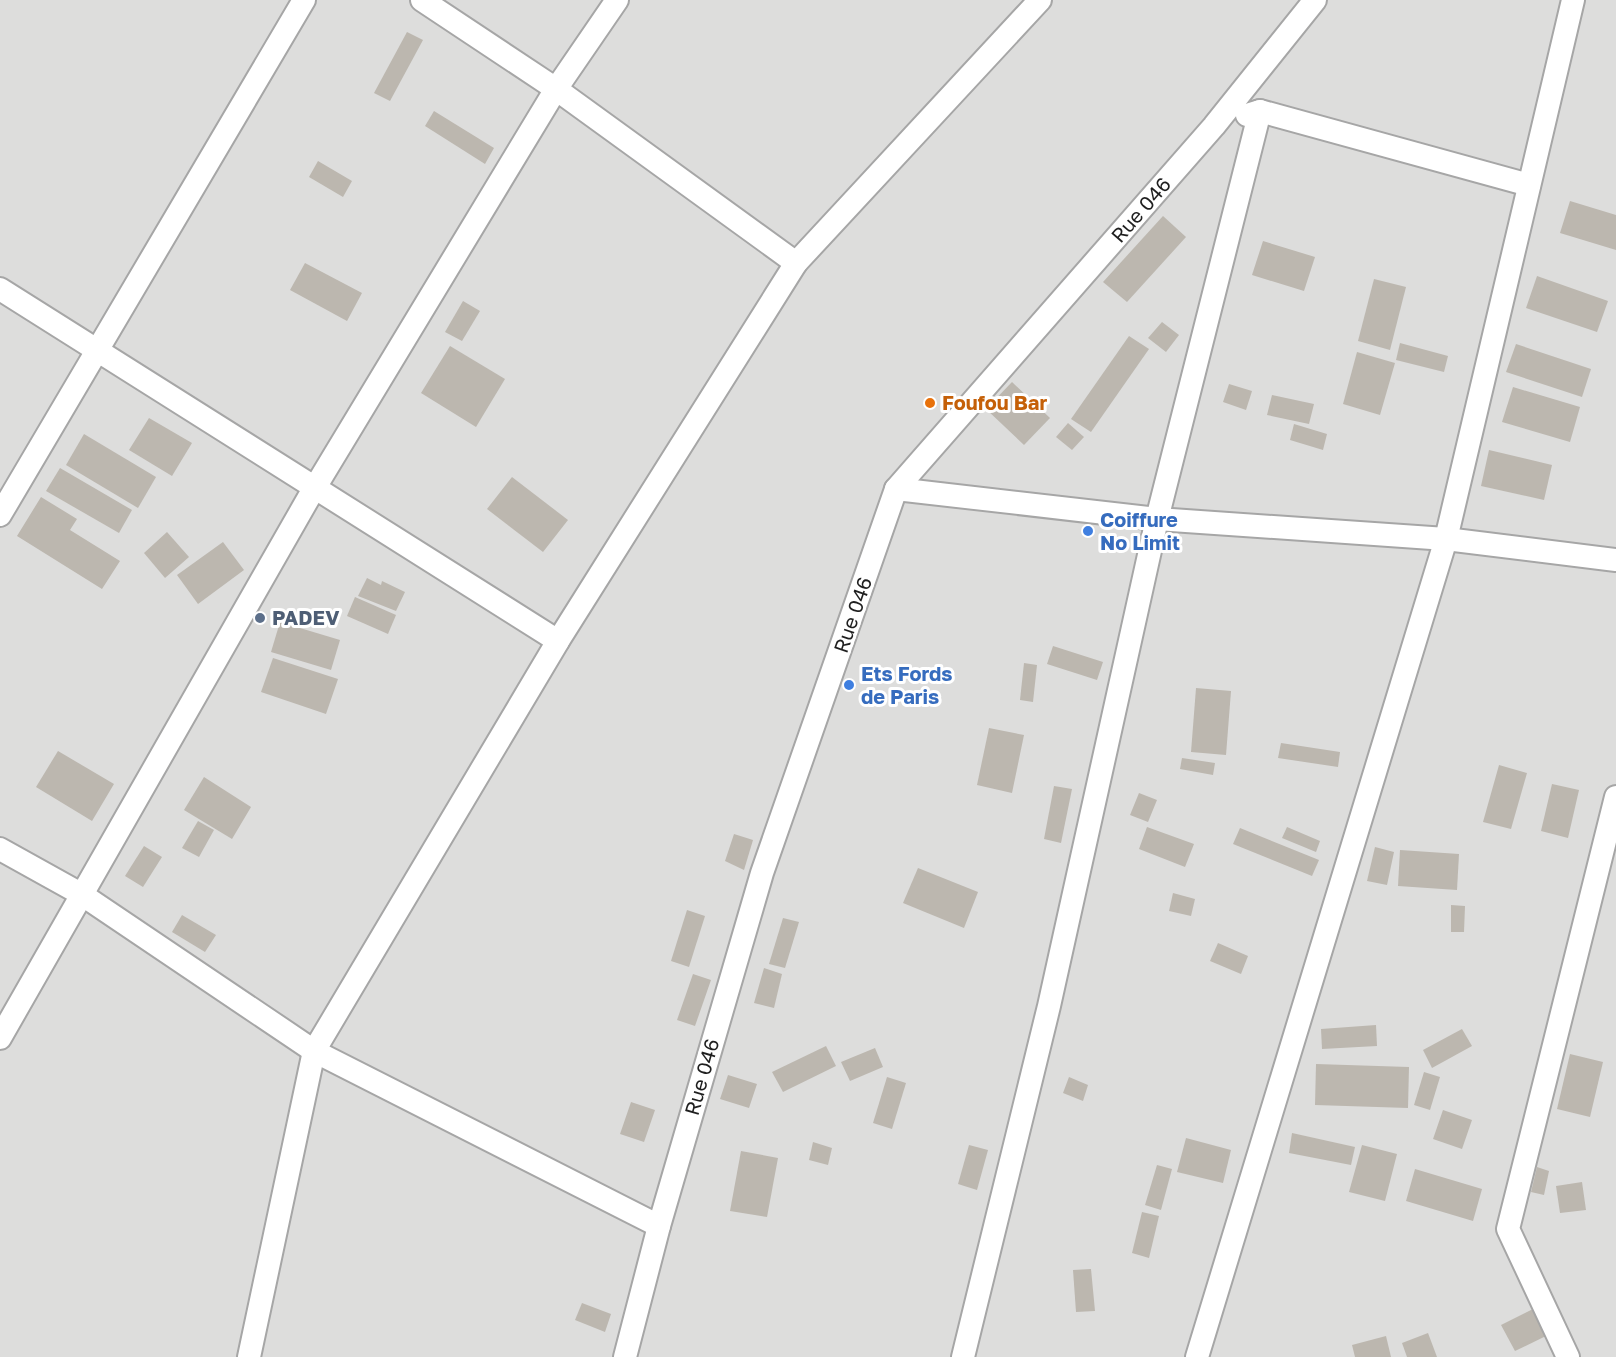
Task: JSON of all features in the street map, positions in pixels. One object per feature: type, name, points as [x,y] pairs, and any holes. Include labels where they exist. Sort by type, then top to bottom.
[{"type":"street","points":[[0,515],[304,0]]},
{"type":"street","points":[[422,0],[556,89],[796,263]]},
{"type":"street","points":[[0,1038],[315,488],[556,89],[617,0]]},
{"type":"street","points":[[249,1357],[314,1051],[558,641],[796,263],[1040,0]]},
{"type":"street","name":"Rue 046","points":[[624,1357],[659,1226],[762,873],[896,489],[1214,126],[1315,0]]},
{"type":"street","points":[[1197,1357],[1446,539],[1573,0]]},
{"type":"street","points":[[1214,126],[1260,111],[1529,186]]},
{"type":"street","points":[[963,1357],[1049,1006],[1157,519],[1260,111]]},
{"type":"street","points":[[0,289],[558,641]]},
{"type":"street","points":[[896,489],[1157,519],[1446,539],[1616,560]]},
{"type":"street","points":[[1568,1357],[1508,1229],[1616,797]]},
{"type":"street","points":[[0,849],[81,894],[314,1051],[659,1226]]},
{"type":"shaded area","points":[[0,0],[1616,0],[1616,1357],[0,1357]]},
{"type":"building","points":[[407,32],[423,40],[390,101],[374,93]]},
{"type":"building","points":[[434,111],[494,148],[485,164],[425,126]]},
{"type":"building","points":[[318,161],[352,181],[343,197],[309,177]]},
{"type":"building","points":[[1570,201],[1616,215],[1616,250],[1560,233]]},
{"type":"building","points":[[1163,216],[1186,237],[1127,302],[1103,282]]},
{"type":"building","points":[[1263,241],[1315,257],[1304,291],[1252,275]]},
{"type":"building","points":[[305,263],[362,293],[347,321],[290,290]]},
{"type":"building","points":[[1537,276],[1608,301],[1597,332],[1526,308]]},
{"type":"building","points":[[1374,279],[1406,287],[1390,350],[1358,341]]},
{"type":"building","points":[[463,301],[480,311],[462,341],[445,332]]},
{"type":"building","points":[[1162,322],[1179,335],[1166,352],[1148,338]]},
{"type":"building","points":[[1129,336],[1149,349],[1091,432],[1071,419]]},
{"type":"building","points":[[1400,343],[1448,356],[1444,372],[1396,360]]},
{"type":"building","points":[[1516,344],[1591,369],[1582,397],[1506,372]]},
{"type":"building","points":[[450,346],[505,379],[476,427],[421,393]]},
{"type":"building","points":[[1357,352],[1395,363],[1380,415],[1343,404]]},
{"type":"building","points":[[1012,382],[1050,418],[1024,445],[986,409]]},
{"type":"building","points":[[1229,384],[1252,391],[1246,410],[1223,402]]},
{"type":"building","points":[[1513,387],[1580,407],[1570,442],[1502,422]]},
{"type":"building","points":[[1272,395],[1314,404],[1309,424],[1267,415]]},
{"type":"building","points":[[149,418],[192,443],[172,476],[129,450]]},
{"type":"building","points":[[1068,423],[1084,437],[1072,450],[1056,437]]},
{"type":"building","points":[[1294,424],[1327,434],[1323,450],[1290,440]]},
{"type":"building","points":[[84,434],[156,477],[138,508],[66,465]]},
{"type":"building","points":[[1489,450],[1552,465],[1544,500],[1481,486]]},
{"type":"building","points":[[60,468],[132,510],[119,533],[46,491]]},
{"type":"building","points":[[512,477],[568,520],[543,552],[487,509]]},
{"type":"building","points":[[41,497],[77,519],[70,530],[120,561],[102,589],[17,536]]},
{"type":"building","points":[[167,532],[189,557],[165,578],[144,553]]},
{"type":"building","points":[[223,542],[244,570],[198,604],[177,575]]},
{"type":"building","points":[[367,578],[381,585],[382,581],[405,592],[396,611],[358,596]]},
{"type":"building","points":[[355,597],[396,615],[388,634],[347,616]]},
{"type":"building","points":[[280,622],[340,640],[331,670],[271,652]]},
{"type":"building","points":[[1053,646],[1103,662],[1097,680],[1047,664]]},
{"type":"building","points":[[273,658],[338,679],[326,714],[261,692]]},
{"type":"building","points":[[1024,663],[1037,665],[1033,702],[1020,700]]},
{"type":"building","points":[[1196,688],[1231,691],[1226,755],[1191,752]]},
{"type":"building","points":[[989,728],[1024,735],[1012,793],[977,785]]},
{"type":"building","points":[[1281,743],[1340,752],[1338,767],[1278,758]]},
{"type":"building","points":[[58,751],[114,784],[92,821],[36,787]]},
{"type":"building","points":[[1182,758],[1215,763],[1213,775],[1180,769]]},
{"type":"building","points":[[1499,765],[1527,773],[1511,829],[1483,822]]},
{"type":"building","points":[[204,777],[251,807],[232,839],[184,810]]},
{"type":"building","points":[[1552,784],[1579,790],[1568,838],[1541,831]]},
{"type":"building","points":[[1054,786],[1072,789],[1061,843],[1044,839]]},
{"type":"building","points":[[1139,793],[1157,800],[1148,822],[1130,815]]},
{"type":"building","points":[[198,821],[214,830],[199,857],[182,848]]},
{"type":"building","points":[[1147,827],[1194,844],[1185,867],[1139,849]]},
{"type":"building","points":[[1287,827],[1320,841],[1316,852],[1282,838]]},
{"type":"building","points":[[1240,828],[1319,860],[1312,876],[1233,844]]},
{"type":"building","points":[[734,834],[753,840],[744,870],[725,861]]},
{"type":"building","points":[[144,846],[162,857],[143,887],[125,876]]},
{"type":"building","points":[[1375,847],[1394,852],[1387,885],[1367,881]]},
{"type":"building","points":[[1400,850],[1459,854],[1457,890],[1398,886]]},
{"type":"building","points":[[918,868],[978,892],[964,928],[903,903]]},
{"type":"building","points":[[1173,893],[1195,899],[1191,916],[1169,911]]},
{"type":"building","points":[[1451,905],[1465,906],[1464,932],[1451,932]]},
{"type":"building","points":[[687,910],[705,916],[689,967],[671,961]]},
{"type":"building","points":[[182,915],[216,935],[205,952],[172,932]]},
{"type":"building","points":[[783,918],[799,922],[785,968],[769,964]]},
{"type":"building","points":[[1218,943],[1248,956],[1241,974],[1210,961]]},
{"type":"building","points":[[764,968],[782,974],[774,1008],[754,1003]]},
{"type":"building","points":[[693,974],[711,980],[695,1026],[677,1020]]},
{"type":"building","points":[[1376,1025],[1377,1046],[1322,1049],[1321,1029]]},
{"type":"building","points":[[1462,1029],[1472,1046],[1432,1068],[1423,1050]]},
{"type":"building","points":[[826,1046],[836,1066],[783,1092],[772,1072]]},
{"type":"building","points":[[875,1048],[883,1067],[850,1081],[841,1062]]},
{"type":"building","points":[[1570,1054],[1603,1062],[1590,1117],[1557,1109]]},
{"type":"building","points":[[1316,1064],[1409,1067],[1408,1108],[1315,1105]]},
{"type":"building","points":[[1424,1072],[1440,1077],[1430,1110],[1414,1105]]},
{"type":"building","points":[[728,1075],[757,1084],[749,1108],[720,1099]]},
{"type":"building","points":[[887,1077],[906,1083],[892,1129],[873,1123]]},
{"type":"building","points":[[1069,1077],[1088,1085],[1083,1101],[1063,1093]]},
{"type":"building","points":[[631,1102],[655,1110],[644,1142],[620,1134]]},
{"type":"building","points":[[1443,1110],[1472,1120],[1462,1149],[1433,1139]]},
{"type":"building","points":[[1292,1133],[1355,1147],[1351,1165],[1289,1153]]},
{"type":"building","points":[[1186,1138],[1231,1150],[1223,1183],[1177,1172]]},
{"type":"building","points":[[813,1142],[832,1148],[828,1165],[809,1160]]},
{"type":"building","points":[[969,1145],[988,1150],[977,1190],[958,1184]]},
{"type":"building","points":[[1362,1145],[1397,1154],[1385,1201],[1349,1192]]},
{"type":"building","points":[[741,1151],[778,1158],[767,1217],[730,1211]]},
{"type":"building","points":[[1157,1165],[1172,1169],[1161,1210],[1145,1205]]},
{"type":"building","points":[[1537,1167],[1549,1171],[1544,1195],[1531,1192]]},
{"type":"building","points":[[1415,1169],[1482,1189],[1473,1221],[1406,1201]]},
{"type":"building","points":[[1582,1182],[1586,1210],[1560,1213],[1556,1186]]},
{"type":"building","points":[[1142,1212],[1159,1216],[1149,1258],[1132,1253]]},
{"type":"building","points":[[1091,1269],[1095,1311],[1076,1312],[1073,1270]]},
{"type":"building","points":[[582,1303],[611,1314],[605,1332],[575,1320]]},
{"type":"building","points":[[1535,1308],[1548,1335],[1515,1351],[1501,1325]]},
{"type":"building","points":[[1428,1333],[1437,1357],[1407,1357],[1402,1343]]},
{"type":"building","points":[[1386,1336],[1391,1357],[1355,1357],[1352,1345]]},
{"type":"place","name":"Foufou Bar","points":[[930,403]]},
{"type":"place","name":"Coiffure No Limit","points":[[1088,531]]},
{"type":"place","name":"PADEV","points":[[260,618]]},
{"type":"place","name":"Ets Fords de Paris","points":[[849,685]]}]
